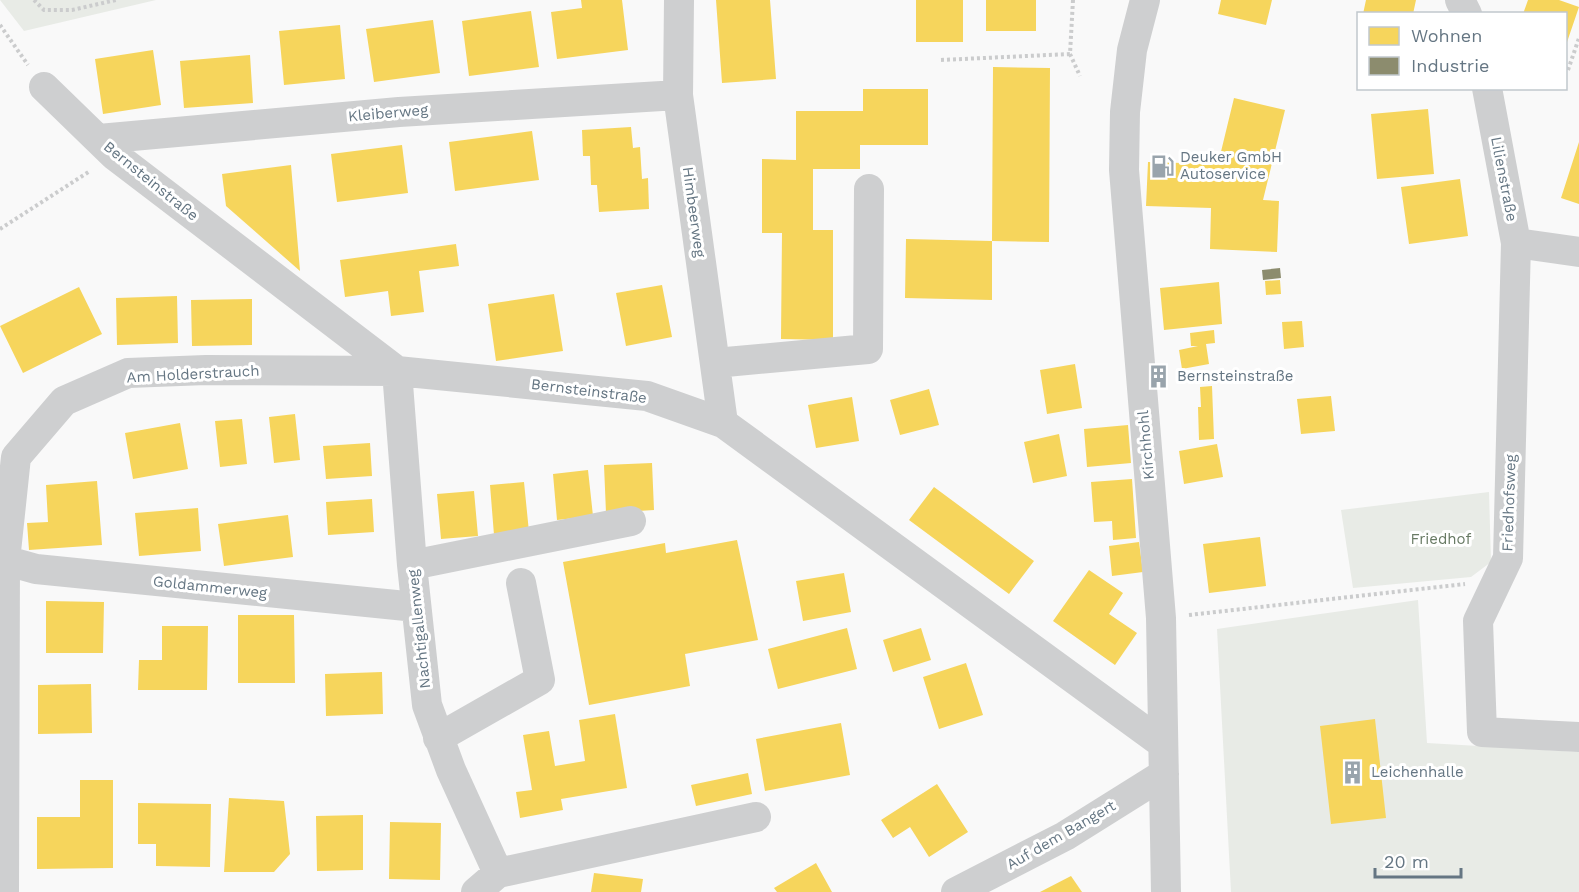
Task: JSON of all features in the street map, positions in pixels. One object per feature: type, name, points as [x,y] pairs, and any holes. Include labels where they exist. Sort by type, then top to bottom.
[{"type":"street","name":"Himbeerweg","points":[[679,0],[678,95],[723,423]]},
{"type":"street","name":"Kirchhohl","points":[[1145,0],[1132,50],[1125,112],[1124,170],[1161,618],[1166,892]]},
{"type":"street","name":"Bernsteinstraße","points":[[44,87],[107,147],[397,371],[647,396],[723,423],[1163,744]]},
{"type":"street","name":"Lilienstraße","points":[[1487,90],[1516,243],[1579,252]]},
{"type":"street","name":"Kleiberweg","points":[[107,147],[399,112],[678,95]]},
{"type":"street","points":[[715,363],[868,349],[869,189]]},
{"type":"street","name":"Friedhofsweg","points":[[1516,243],[1508,558],[1478,621],[1482,732],[1579,737]]},
{"type":"street","name":"Am Holderstrauch","points":[[4,892],[3,560],[16,457],[64,401],[128,374],[206,370],[397,371]]},
{"type":"street","name":"Nachtigallenweg","points":[[397,371],[412,566],[427,705],[487,883],[756,817]]},
{"type":"street","points":[[412,566],[631,521]]},
{"type":"street","name":"Goldammerweg","points":[[3,560],[36,569],[416,607]]},
{"type":"street","points":[[438,738],[540,680],[521,583]]},
{"type":"street","name":"Auf dem Bangert","points":[[956,892],[1065,836],[1164,774]]},
{"type":"path","points":[[34,0],[44,10],[72,10],[116,0]]},
{"type":"path","points":[[1073,0],[1070,54],[1080,76]]},
{"type":"path","points":[[0,25],[44,87]]},
{"type":"path","points":[[1568,70],[1579,38]]},
{"type":"path","points":[[941,60],[1070,54]]},
{"type":"path","points":[[0,229],[107,147]]},
{"type":"path","points":[[1161,618],[1498,580]]},
{"type":"green space","points":[[0,0],[156,0],[24,31]]},
{"type":"green space","name":"Friedhof","points":[[1489,492],[1491,562],[1471,577],[1353,588],[1341,510]]},
{"type":"green space","points":[[1418,600],[1427,743],[1579,752],[1579,892],[1231,892],[1217,629]]},
{"type":"building: Wohnen","points":[[581,0],[622,0],[628,50],[557,59],[551,12],[582,8]]},
{"type":"building: Wohnen","points":[[716,0],[770,0],[776,79],[722,83]]},
{"type":"building: Wohnen","points":[[916,0],[963,0],[963,42],[916,42]]},
{"type":"building: Wohnen","points":[[986,0],[1036,0],[1036,31],[986,31]]},
{"type":"building: Wohnen","points":[[1221,0],[1272,0],[1266,25],[1218,14]]},
{"type":"building: Wohnen","points":[[1366,0],[1416,0],[1413,12],[1363,12]]},
{"type":"building: Wohnen","points":[[1528,0],[1559,0],[1579,7],[1567,42],[1567,12],[1524,12]]},
{"type":"building: Wohnen","points":[[531,11],[539,67],[469,76],[462,21]]},
{"type":"building: Wohnen","points":[[433,20],[440,73],[374,82],[366,29]]},
{"type":"building: Wohnen","points":[[340,25],[345,79],[284,85],[279,31]]},
{"type":"building: Wohnen","points":[[153,50],[161,105],[103,114],[95,59]]},
{"type":"building: Wohnen","points":[[250,55],[253,103],[184,108],[180,61]]},
{"type":"building: Wohnen","points":[[993,67],[1050,68],[1049,242],[992,241]]},
{"type":"building: Wohnen","points":[[863,89],[928,89],[928,145],[860,145],[860,169],[813,169],[813,230],[833,230],[833,340],[781,339],[782,233],[762,233],[762,159],[796,160],[796,111],[863,111]]},
{"type":"building: Wohnen","points":[[1234,98],[1285,110],[1263,200],[1279,201],[1277,252],[1210,249],[1211,208],[1146,206],[1148,162],[1218,164]]},
{"type":"building: Wohnen","points":[[1428,109],[1434,174],[1377,179],[1371,114]]},
{"type":"building: Wohnen","points":[[631,127],[633,148],[640,147],[642,179],[648,178],[649,209],[599,212],[597,185],[591,185],[590,156],[583,156],[582,130]]},
{"type":"building: Wohnen","points":[[532,131],[539,180],[455,191],[449,142]]},
{"type":"building: Wohnen","points":[[1579,142],[1579,204],[1561,198]]},
{"type":"building: Wohnen","points":[[402,145],[408,193],[337,202],[331,154]]},
{"type":"building: Wohnen","points":[[291,165],[300,271],[226,206],[222,174]]},
{"type":"building: Wohnen","points":[[1460,179],[1468,236],[1409,244],[1401,187]]},
{"type":"building: Wohnen","points":[[906,239],[992,241],[992,300],[905,298]]},
{"type":"building: Wohnen","points":[[456,244],[459,266],[419,271],[424,312],[391,316],[388,291],[345,297],[340,260]]},
{"type":"building: Wohnen","points":[[1280,280],[1281,294],[1266,295],[1265,281]]},
{"type":"building: Wohnen","points":[[1219,282],[1222,324],[1164,330],[1160,288]]},
{"type":"building: Wohnen","points":[[662,285],[672,337],[626,346],[616,293]]},
{"type":"building: Wohnen","points":[[79,287],[102,334],[23,373],[0,326]]},
{"type":"building: Wohnen","points":[[554,294],[563,351],[496,361],[488,304]]},
{"type":"building: Wohnen","points":[[177,296],[178,343],[117,345],[116,298]]},
{"type":"building: Wohnen","points":[[252,299],[252,345],[192,346],[191,300]]},
{"type":"building: Wohnen","points":[[1302,321],[1304,347],[1284,349],[1282,322]]},
{"type":"building: Wohnen","points":[[1214,330],[1215,343],[1206,344],[1209,364],[1182,369],[1179,350],[1198,346],[1191,346],[1190,333]]},
{"type":"building: Wohnen","points":[[1075,364],[1082,408],[1047,414],[1040,370]]},
{"type":"building: Wohnen","name":"Bernsteinstraße","points":[[1163,365],[1164,387],[1155,387],[1154,366]]},
{"type":"building: Wohnen","points":[[1212,386],[1214,439],[1199,440],[1200,387]]},
{"type":"building: Wohnen","points":[[929,389],[939,425],[900,435],[890,400]]},
{"type":"building: Wohnen","points":[[1331,396],[1335,431],[1301,434],[1297,399]]},
{"type":"building: Wohnen","points":[[852,397],[859,441],[816,448],[808,405]]},
{"type":"building: Wohnen","points":[[295,414],[300,460],[274,463],[269,417]]},
{"type":"building: Wohnen","points":[[242,419],[247,464],[220,467],[215,421]]},
{"type":"building: Wohnen","points":[[180,423],[188,469],[133,479],[125,433]]},
{"type":"building: Wohnen","points":[[1128,425],[1131,463],[1087,467],[1084,429]]},
{"type":"building: Wohnen","points":[[1059,434],[1067,476],[1033,483],[1024,442]]},
{"type":"building: Wohnen","points":[[370,443],[372,476],[326,479],[323,446]]},
{"type":"building: Wohnen","points":[[1217,444],[1223,477],[1184,484],[1179,451]]},
{"type":"building: Wohnen","points":[[652,463],[654,510],[606,513],[604,465]]},
{"type":"building: Wohnen","points":[[588,470],[593,516],[557,520],[553,474]]},
{"type":"building: Wohnen","points":[[1132,479],[1136,538],[1113,540],[1112,521],[1094,522],[1091,482]]},
{"type":"building: Wohnen","points":[[97,481],[102,545],[29,550],[27,523],[48,522],[46,485]]},
{"type":"building: Wohnen","points":[[524,482],[529,532],[494,535],[490,485]]},
{"type":"building: Wohnen","points":[[934,487],[1034,561],[1009,594],[909,520]]},
{"type":"building: Wohnen","points":[[474,491],[478,536],[441,539],[437,494]]},
{"type":"building: Wohnen","points":[[372,499],[374,532],[328,535],[326,502]]},
{"type":"building: Wohnen","points":[[198,508],[201,551],[139,556],[135,513]]},
{"type":"building: Wohnen","points":[[288,515],[293,557],[224,566],[218,524]]},
{"type":"building: Wohnen","points":[[1260,537],[1266,586],[1209,593],[1203,544]]},
{"type":"building: Wohnen","points":[[737,540],[758,640],[685,654],[690,686],[589,705],[563,562],[665,543],[666,553]]},
{"type":"building: Wohnen","points":[[1139,542],[1143,572],[1112,576],[1109,546]]},
{"type":"building: Wohnen","points":[[1089,570],[1123,593],[1109,614],[1137,633],[1115,665],[1053,621]]},
{"type":"building: Wohnen","points":[[844,573],[851,612],[803,621],[796,581]]},
{"type":"building: Wohnen","points":[[46,601],[104,602],[103,653],[46,653]]},
{"type":"building: Wohnen","points":[[238,615],[294,615],[295,683],[238,683]]},
{"type":"building: Wohnen","points":[[162,626],[208,626],[207,690],[138,690],[139,660],[162,660]]},
{"type":"building: Wohnen","points":[[847,628],[857,669],[778,689],[768,649]]},
{"type":"building: Wohnen","points":[[921,628],[931,660],[893,672],[883,640]]},
{"type":"building: Wohnen","points":[[966,663],[983,715],[939,729],[923,677]]},
{"type":"building: Wohnen","points":[[382,672],[383,714],[326,716],[325,674]]},
{"type":"building: Wohnen","points":[[91,684],[92,733],[38,734],[38,685]]},
{"type":"building: Wohnen","points":[[615,714],[627,788],[561,799],[563,810],[520,818],[516,792],[532,790],[523,735],[549,731],[555,766],[585,761],[579,720]]},
{"type":"building: Wohnen","name":"Leichenhalle","points":[[1375,719],[1386,818],[1331,824],[1320,726]]},
{"type":"building: Wohnen","points":[[841,723],[850,775],[765,791],[756,739]]},
{"type":"building: Wohnen","points":[[748,773],[752,794],[696,806],[691,785]]},
{"type":"building: Wohnen","points":[[80,780],[113,780],[113,868],[37,869],[37,817],[80,817]]},
{"type":"building: Wohnen","points":[[937,784],[968,832],[929,857],[910,827],[893,838],[881,820]]},
{"type":"building: Wohnen","points":[[229,798],[284,801],[290,854],[274,872],[224,872]]},
{"type":"building: Wohnen","points":[[138,803],[211,804],[210,867],[156,866],[156,844],[138,844]]},
{"type":"building: Wohnen","points":[[363,815],[363,870],[317,871],[316,816]]},
{"type":"building: Wohnen","points":[[390,822],[441,823],[440,880],[389,879]]},
{"type":"building: Wohnen","points":[[816,863],[832,892],[777,892],[774,888]]},
{"type":"building: Wohnen","points":[[594,873],[643,879],[641,892],[591,892]]},
{"type":"building: Wohnen","points":[[1071,876],[1082,892],[1040,892]]},
{"type":"building: Industrie","points":[[1280,268],[1281,278],[1263,280],[1262,270]]},
{"type":"place","name":"Deuker GmbH Autoservice","points":[[1162,166]]},
{"type":"place","name":"Bernsteinstraße","points":[[1159,376]]},
{"type":"place","name":"Leichenhalle","points":[[1353,772]]}]
